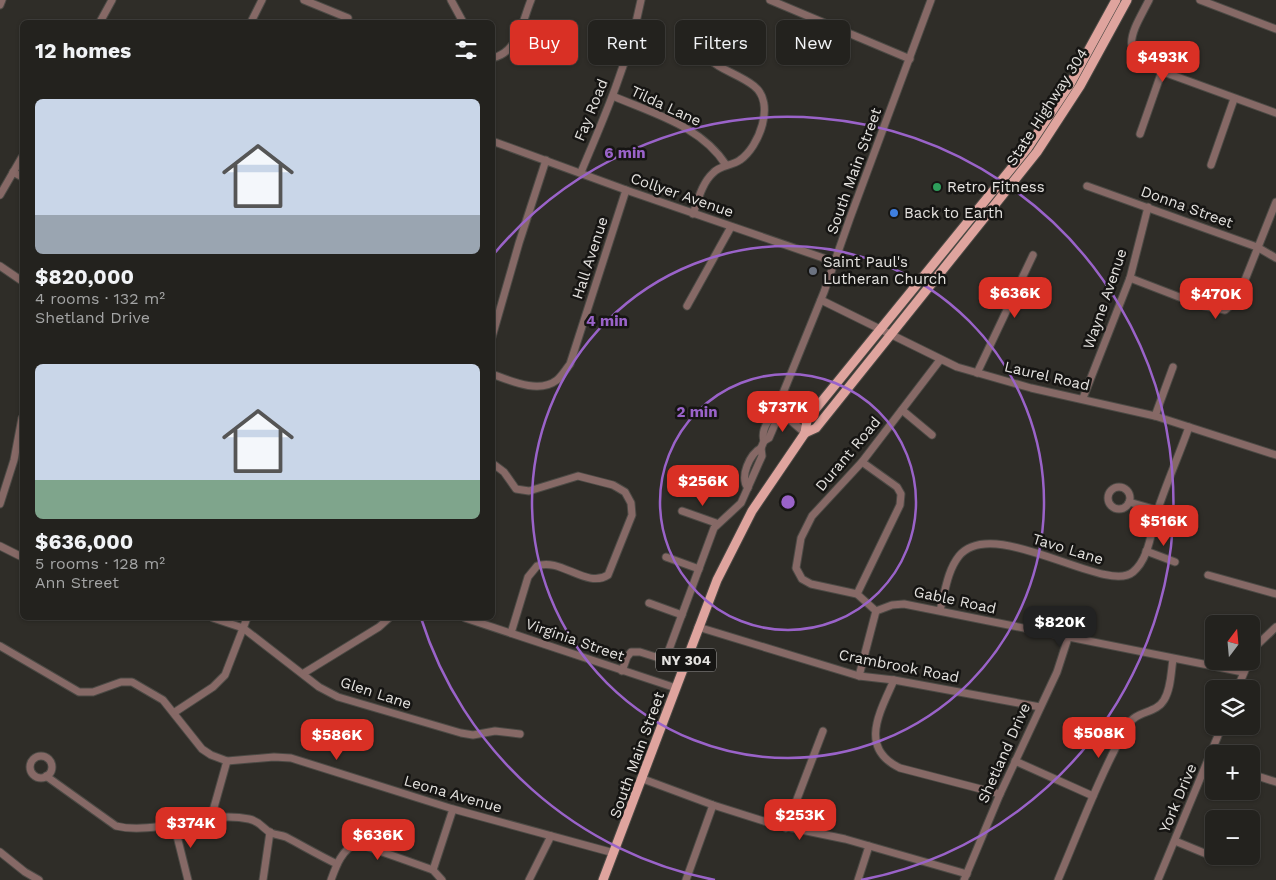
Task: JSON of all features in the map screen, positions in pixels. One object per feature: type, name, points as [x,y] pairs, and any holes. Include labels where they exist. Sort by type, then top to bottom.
[{"type":"main road","name":"State Highway 304","points":[[1116,0],[1070,84],[1027,149],[807,420],[805,432],[816,428],[1043,144],[1080,86],[1127,0]]},
{"type":"main road","name":"South Main Street","points":[[603,880],[643,779],[717,580],[745,524],[772,478],[805,432]]},
{"type":"street","points":[[0,4],[2,0]]},
{"type":"street","points":[[101,20],[112,0]]},
{"type":"street","points":[[252,20],[262,0]]},
{"type":"street","points":[[304,0],[348,18]]},
{"type":"street","points":[[451,0],[462,20]]},
{"type":"street","points":[[495,57],[503,56],[514,46],[530,0]]},
{"type":"street","name":"Fay Road","points":[[581,172],[613,96],[636,26],[642,0]]},
{"type":"street","points":[[770,0],[910,59]]},
{"type":"street","name":"South Main Street","points":[[716,523],[737,509],[762,456],[763,435],[769,420],[781,407],[782,396],[821,300],[931,0]]},
{"type":"street","points":[[1149,0],[1131,35],[1130,43],[1132,49],[1140,60],[1162,71],[1276,113]]},
{"type":"street","points":[[1200,0],[1276,29]]},
{"type":"street","points":[[693,214],[705,183],[713,172],[739,161],[749,152],[758,138],[763,121],[764,103],[757,88],[718,65]]},
{"type":"street","points":[[1140,134],[1162,71]]},
{"type":"street","name":"Tilda Lane","points":[[613,96],[692,131],[716,150],[726,165]]},
{"type":"street","points":[[1211,165],[1234,98]]},
{"type":"street","name":"Collyer Avenue","points":[[495,142],[693,214],[835,262]]},
{"type":"street","points":[[0,194],[20,160]]},
{"type":"street","points":[[495,326],[519,242],[546,160]]},
{"type":"street","points":[[13,172],[20,177]]},
{"type":"street","name":"Donna Street","points":[[1087,186],[1258,247],[1276,258]]},
{"type":"street","name":"Hall Avenue","points":[[495,375],[525,385],[544,386],[557,380],[570,364],[626,190]]},
{"type":"street","points":[[1130,278],[1200,305],[1225,310],[1236,300],[1276,202]]},
{"type":"street","name":"Wayne Avenue","points":[[1083,398],[1130,278],[1148,207]]},
{"type":"street","points":[[687,306],[731,227]]},
{"type":"street","points":[[977,373],[1033,255]]},
{"type":"street","points":[[0,266],[20,280]]},
{"type":"street","name":"Laurel Road","points":[[821,300],[940,360],[977,373],[1031,388],[1083,398],[1155,416],[1276,455]]},
{"type":"street","name":"Durant Road","points":[[876,611],[857,594],[811,584],[802,579],[796,568],[801,538],[812,516],[862,462],[940,360]]},
{"type":"street","points":[[1155,416],[1173,368]]},
{"type":"street","points":[[781,407],[789,419],[805,432]]},
{"type":"street","points":[[902,410],[932,435]]},
{"type":"street","name":"Tavo Lane","points":[[940,610],[952,568],[959,556],[971,547],[986,544],[1010,547],[1056,558],[1108,576],[1121,577],[1132,574],[1140,565],[1146,551],[1157,510],[1189,427]]},
{"type":"street","points":[[0,504],[14,460],[20,428]]},
{"type":"street","points":[[857,594],[896,513],[901,494],[897,487],[862,462]]},
{"type":"street","points":[[495,465],[504,472],[516,488],[530,491],[578,476],[613,485],[625,492],[631,503],[632,515],[610,572],[603,578],[595,578],[553,565],[537,566],[528,577],[511,633]]},
{"type":"street","points":[[1129,502],[1157,510]]},
{"type":"street","points":[[622,671],[631,652],[640,652],[659,658],[665,656],[682,615],[716,523],[682,511]]},
{"type":"street","points":[[0,546],[20,556]]},
{"type":"street","points":[[1146,551],[1175,562]]},
{"type":"street","points":[[666,557],[699,569]]},
{"type":"street","points":[[1208,575],[1276,594]]},
{"type":"street","points":[[649,603],[682,615]]},
{"type":"street","name":"Gable Road","points":[[876,611],[892,605],[904,604],[1243,672]]},
{"type":"street","points":[[859,676],[876,611]]},
{"type":"street","name":"Glen Lane","points":[[219,620],[243,628],[319,686],[338,696],[473,736],[495,731],[520,734]]},
{"type":"street","points":[[175,712],[213,687],[225,675],[246,620]]},
{"type":"street","points":[[304,673],[379,627],[387,620]]},
{"type":"street","name":"Virginia Street","points":[[471,620],[676,688]]},
{"type":"street","name":"Crambrook Road","points":[[698,627],[859,676],[894,680],[1040,707]]},
{"type":"street","points":[[1260,643],[1276,628]]},
{"type":"street","name":"Shetland Drive","points":[[965,877],[1000,794],[1057,672],[1068,638]]},
{"type":"street","points":[[0,646],[79,692],[93,692],[121,682],[132,682],[163,700],[175,712],[202,749],[227,761],[210,818]]},
{"type":"street","points":[[1058,880],[1093,796],[1128,723],[1138,714],[1155,708],[1163,702],[1168,691],[1173,659]]},
{"type":"street","points":[[1240,680],[1243,672]]},
{"type":"street","points":[[894,680],[880,712],[876,740],[879,752],[887,761],[900,768],[1000,794]]},
{"type":"street","points":[[786,828],[823,731]]},
{"type":"street","name":"Leona Avenue","points":[[227,761],[274,757],[291,758],[453,809],[614,853]]},
{"type":"street","points":[[1016,761],[1093,796]]},
{"type":"street","name":"York Drive","points":[[1158,880],[1205,775]]},
{"type":"street","points":[[46,776],[116,826],[126,829],[210,818],[249,819],[260,822],[270,832],[285,837],[337,864]]},
{"type":"street","points":[[1260,777],[1276,782]]},
{"type":"street","points":[[643,779],[713,806],[786,828],[845,838],[965,877]]},
{"type":"street","points":[[686,880],[713,806]]},
{"type":"street","points":[[433,870],[453,809]]},
{"type":"street","points":[[174,824],[188,880]]},
{"type":"street","points":[[263,880],[270,832]]},
{"type":"street","points":[[529,880],[551,836]]},
{"type":"street","points":[[1175,842],[1205,853]]},
{"type":"street","points":[[331,880],[337,864],[347,850],[357,843],[433,870],[442,880]]},
{"type":"street","points":[[858,880],[869,846]]},
{"type":"street","points":[[0,852],[24,872],[38,880]]},
{"type":"place","name":"Retro Fitness","points":[[937,187]]},
{"type":"place","name":"Back to Earth","points":[[894,213]]},
{"type":"place","name":"Saint Paul's Lutheran Church","points":[[813,271]]}]
